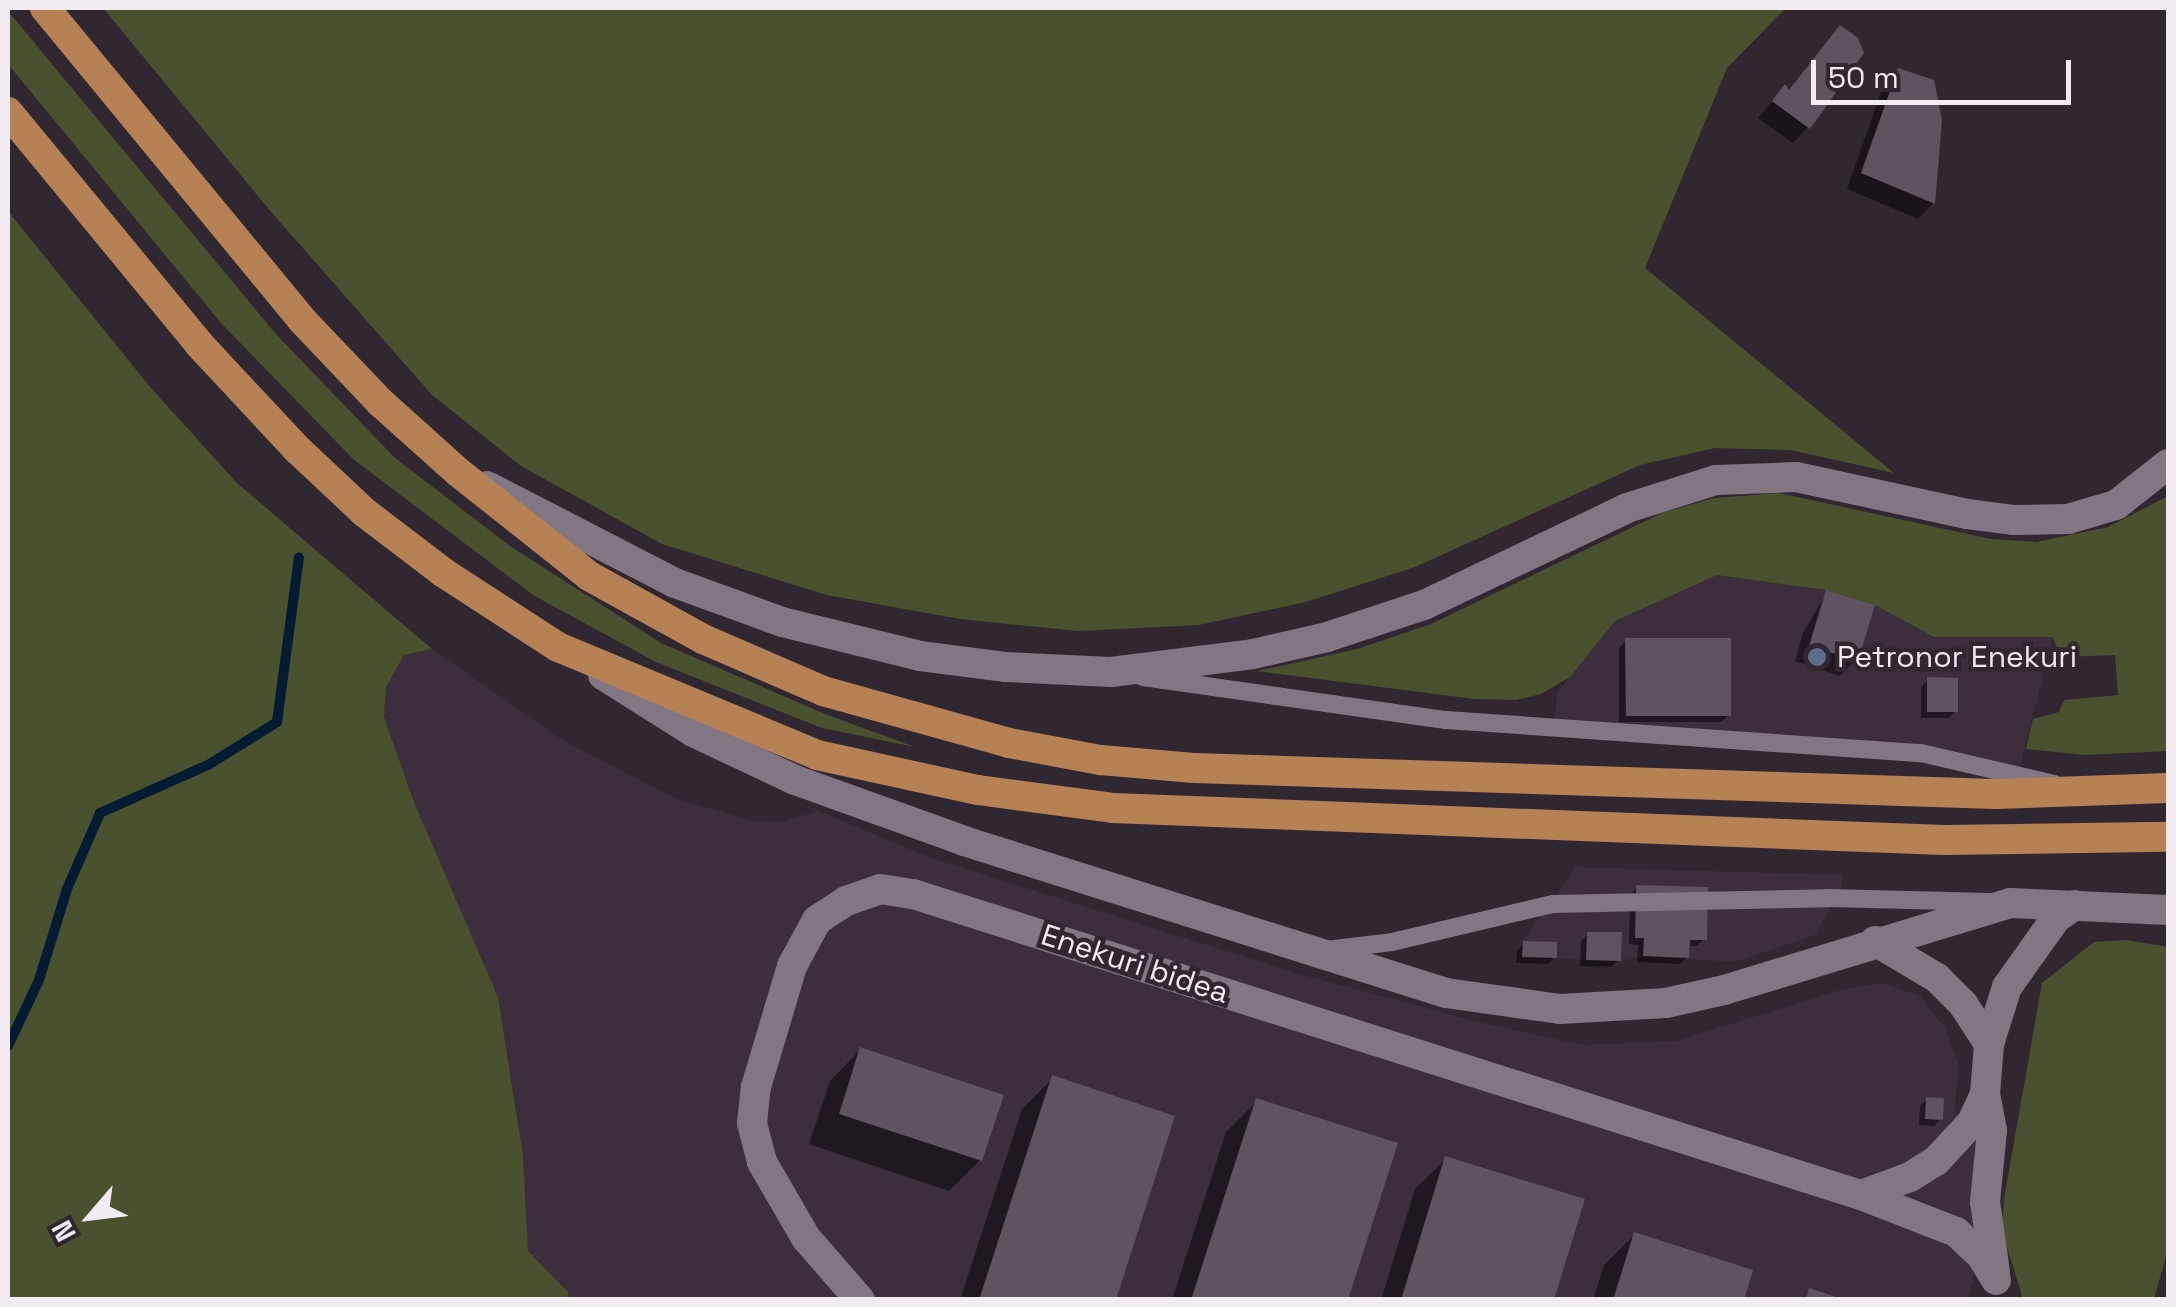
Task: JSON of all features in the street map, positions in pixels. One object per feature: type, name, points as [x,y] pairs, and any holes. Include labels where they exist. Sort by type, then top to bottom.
[{"type":"main road","points":[[45,8],[302,320],[380,402],[458,472],[590,576],[703,639],[823,691],[1009,743],[1101,760],[1289,774],[2089,793],[2168,788]]},
{"type":"main road","points":[[8,112],[199,344],[297,450],[364,512],[430,563],[558,647],[817,755],[978,790],[1113,808],[1924,839],[2168,836]]},
{"type":"street","points":[[458,472],[675,583],[782,622],[920,656],[1006,668],[1111,672],[1252,654],[1327,637],[1424,605],[1627,508],[1716,480],[1796,477],[1967,514],[2013,520],[2068,519],[2116,505],[2168,464]]},
{"type":"street","points":[[558,647],[693,732],[795,780],[964,842],[1446,993],[1560,1009],[1666,1003],[1724,990],[2010,902],[2168,910]]},
{"type":"street","name":"Enekuri bidea","points":[[860,1300],[806,1238],[762,1162],[752,1123],[756,1087],[792,966],[817,920],[846,900],[880,888],[913,894],[1861,1194],[1956,1232],[1981,1255],[1998,1290]]},
{"type":"street","name":"Enekuri bidea","points":[[1998,1290],[1985,1202],[1992,1130],[1985,1094],[1989,1044],[2006,987],[2056,918],[2075,905]]},
{"type":"street","points":[[1875,941],[1937,978],[1963,1004],[1989,1044]]},
{"type":"street","name":"Enekuri bidea","points":[[1861,1194],[1910,1176],[1936,1161],[1972,1122],[1985,1094]]},
{"type":"lane","points":[[1111,672],[1446,720],[1921,753],[2089,793]]},
{"type":"lane","points":[[1310,951],[1392,942],[1553,904],[1828,898],[2010,902]]},
{"type":"shaded area","name":"Petronor Enekuri","points":[[1716,575],[1826,590],[1875,605],[1934,637],[2053,637],[2018,774],[1921,753],[1554,727],[1557,693],[1615,621]]},
{"type":"shaded area","points":[[432,649],[562,740],[677,799],[753,821],[783,822],[818,811],[934,859],[1299,974],[1474,1021],[1583,1045],[1676,1041],[1844,989],[1881,983],[1920,996],[1945,1028],[1958,1064],[1955,1111],[1978,1143],[1973,1282],[1967,1299],[569,1299],[567,1292],[528,1252],[523,1155],[498,997],[414,802],[384,717],[386,687],[404,654]]},
{"type":"shaded area","points":[[1576,867],[1842,875],[1841,888],[1815,935],[1735,962],[1644,956],[1621,961],[1522,957],[1523,941]]},
{"type":"green space","points":[[103,8],[1786,8],[1727,68],[1645,268],[1894,473],[1790,450],[1715,448],[1640,465],[1415,567],[1306,602],[1199,625],[1078,631],[960,619],[827,595],[662,544],[521,466],[432,395],[272,213]]},
{"type":"green space","points":[[8,11],[275,333],[395,458],[510,546],[661,643],[825,714],[915,747],[822,728],[656,662],[533,595],[353,459],[221,323],[8,64]]},
{"type":"green space","points":[[8,211],[150,387],[238,484],[432,649],[404,655],[386,687],[384,717],[414,802],[498,997],[523,1155],[528,1251],[568,1292],[569,1299],[8,1299]]},
{"type":"green space","points":[[1779,493],[1991,539],[2036,542],[2108,527],[2168,496],[2168,751],[2084,755],[2026,749],[2033,719],[2059,712],[2064,700],[2118,695],[2115,655],[2062,657],[2052,637],[1934,637],[1875,605],[1826,590],[1717,575],[1615,621],[1570,677],[1541,694],[1516,700],[1474,699],[1257,671],[1357,649],[1431,624],[1662,513],[1714,498]]},
{"type":"green space","points":[[2126,940],[2168,947],[2168,1249],[2154,1299],[2023,1299],[2002,1231],[2004,1199],[2042,983],[2094,942]]},
{"type":"building","points":[[1840,25],[1858,38],[1864,53],[1810,129],[1772,101],[1785,84],[1789,90]]},
{"type":"building","points":[[1898,68],[1934,80],[1942,120],[1935,204],[1861,173]]},
{"type":"building","points":[[1826,590],[1875,605],[1858,661],[1809,646]]},
{"type":"building","points":[[1625,638],[1731,638],[1731,716],[1626,716]]},
{"type":"building","points":[[1927,677],[1958,678],[1958,712],[1927,712]]},
{"type":"building","points":[[1636,885],[1708,887],[1707,940],[1690,940],[1689,958],[1643,956],[1644,938],[1635,938]]},
{"type":"building","points":[[1587,932],[1622,932],[1621,961],[1586,960]]},
{"type":"building","points":[[1523,941],[1557,942],[1557,958],[1522,957]]},
{"type":"building","points":[[860,1047],[1004,1095],[982,1161],[839,1114]]},
{"type":"building","points":[[1052,1075],[1175,1116],[1116,1300],[979,1300]]},
{"type":"building","points":[[1926,1097],[1944,1098],[1943,1120],[1925,1119]]},
{"type":"building","points":[[1256,1098],[1398,1143],[1348,1300],[1191,1300]]},
{"type":"building","points":[[1445,1156],[1585,1199],[1554,1300],[1401,1300]]},
{"type":"building","points":[[1634,1232],[1753,1270],[1744,1300],[1613,1300]]},
{"type":"building","points":[[1809,1288],[1842,1299],[1842,1300],[1806,1300]]},
{"type":"waterway","points":[[8,1046],[39,980],[67,889],[100,813],[208,765],[277,722],[299,557]]},
{"type":"place","name":"Petronor Enekuri","points":[[1817,657]]}]
